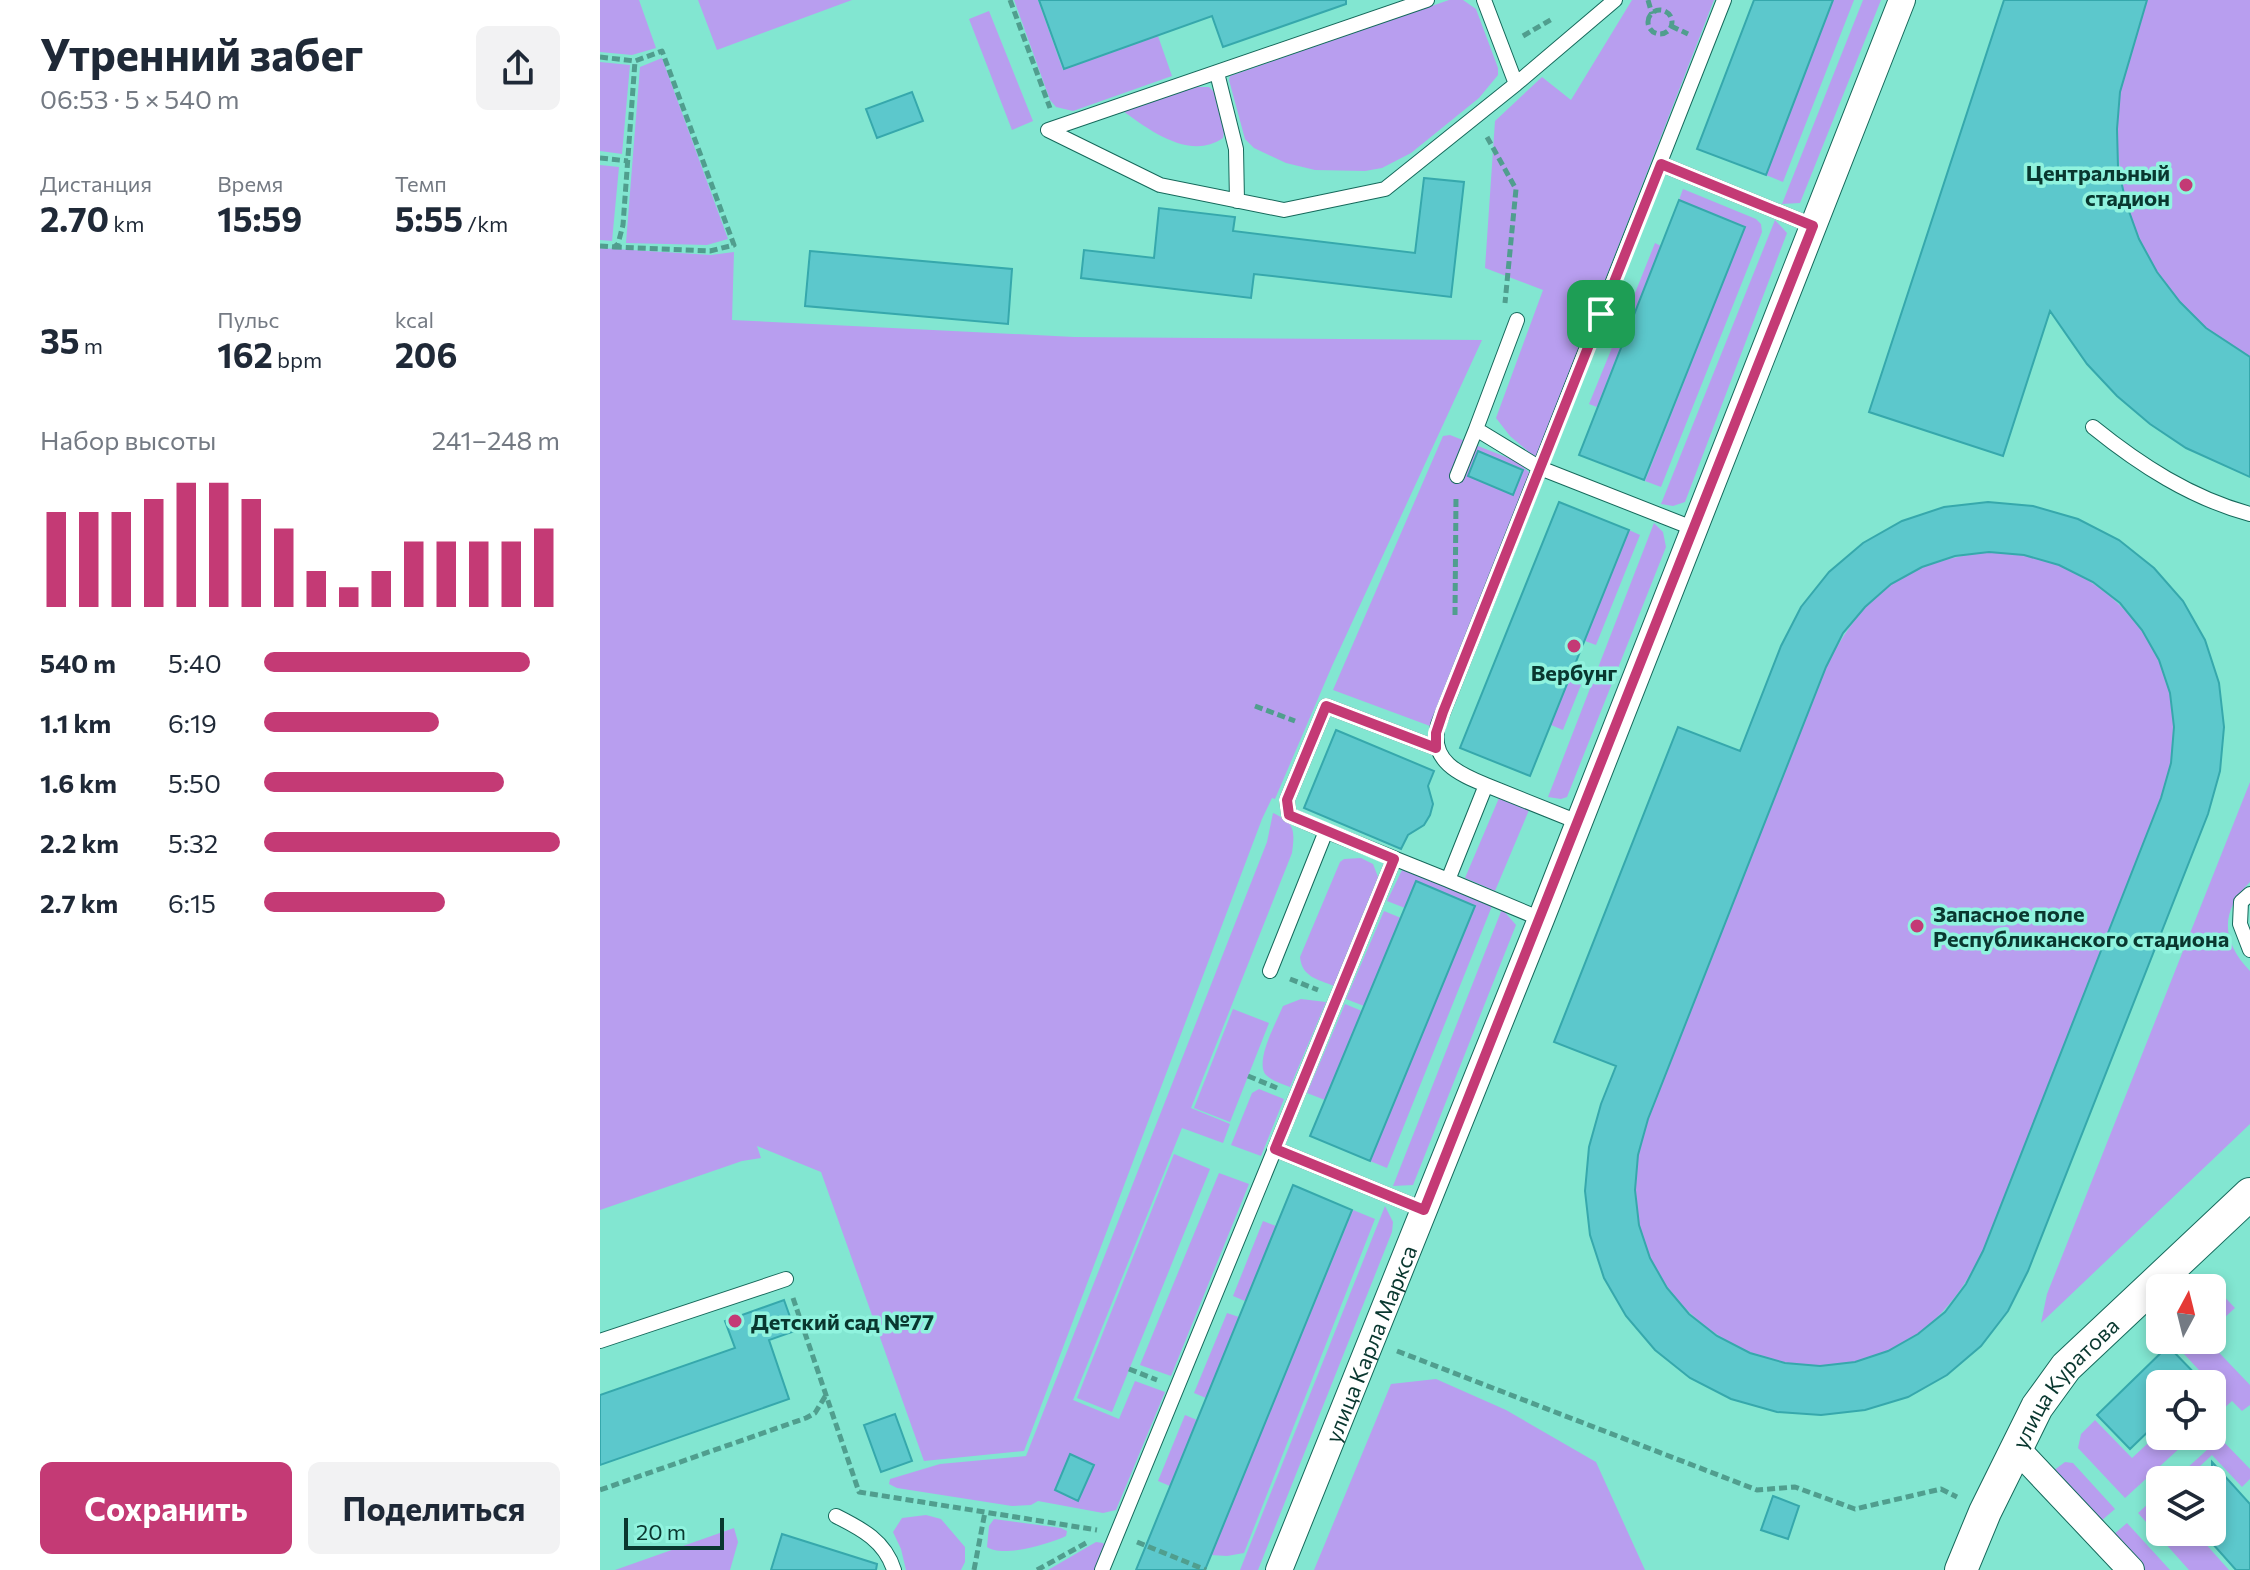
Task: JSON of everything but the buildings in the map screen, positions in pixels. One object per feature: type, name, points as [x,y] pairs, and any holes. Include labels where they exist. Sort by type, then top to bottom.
[{"type":"street","name":"улица Карла Маркса","points":[[1279,1570],[1541,919],[1902,0]]},
{"type":"street","name":"улица Куратова","points":[[1961,1570],[1985,1512],[2037,1407],[2066,1367],[2250,1194]]},
{"type":"street","points":[[2016,1448],[2131,1570]]},
{"type":"lane","points":[[1427,0],[1048,130],[1160,185],[1284,210],[1385,189],[1615,0]]},
{"type":"lane","points":[[1484,0],[1516,84]]},
{"type":"lane","points":[[1436,748],[1438,725],[1724,0]]},
{"type":"lane","points":[[1217,73],[1236,149],[1237,201]]},
{"type":"lane","points":[[1661,164],[1813,226]]},
{"type":"lane","points":[[1457,476],[1517,320]]},
{"type":"lane","points":[[2093,427],[2162,477],[2199,496],[2250,514]]},
{"type":"lane","points":[[1476,429],[1540,468],[1695,529]]},
{"type":"lane","points":[[1541,919],[1289,815],[1287,800],[1326,706],[1436,748],[1450,767],[1578,822]]},
{"type":"lane","points":[[1448,880],[1486,785]]},
{"type":"lane","points":[[1270,971],[1326,831]]},
{"type":"lane","points":[[1102,1570],[1394,859]]},
{"type":"lane","points":[[2250,894],[2241,902],[2240,924],[2250,950]]},
{"type":"lane","points":[[1275,1149],[1424,1210]]},
{"type":"lane","points":[[600,1341],[786,1279]]},
{"type":"lane","points":[[836,1516],[869,1532],[891,1559],[894,1570]]},
{"type":"path","points":[[1010,0],[1051,111],[1057,114]]},
{"type":"path","points":[[1648,0],[1652,14],[1648,24],[1654,33]]},
{"type":"path","points":[[1652,14],[1663,11],[1672,22],[1666,32],[1654,33]]},
{"type":"path","points":[[1521,37],[1559,15]]},
{"type":"path","points":[[1651,40],[1654,33]]},
{"type":"path","points":[[600,57],[635,61],[662,51],[734,245],[710,251],[600,246]]},
{"type":"path","points":[[614,247],[618,244],[623,225],[635,61]]},
{"type":"path","points":[[1475,115],[1516,189],[1505,308]]},
{"type":"path","points":[[600,158],[628,161]]},
{"type":"path","points":[[1457,476],[1454,610],[1462,664]]},
{"type":"path","points":[[1255,706],[1316,729]]},
{"type":"path","points":[[1248,1076],[1278,1088]]},
{"type":"path","points":[[786,1279],[859,1492],[1108,1532],[1037,1570]]},
{"type":"path","points":[[1396,1351],[1757,1490],[1795,1487],[1855,1509],[1941,1489],[1959,1498]]},
{"type":"path","points":[[1129,1369],[1155,1379]]},
{"type":"path","points":[[600,1490],[806,1418],[815,1413],[826,1395]]},
{"type":"path","points":[[974,1570],[986,1512]]},
{"type":"path","points":[[1116,1535],[1206,1570]]},
{"type":"shaded area","points":[[600,0],[639,0],[656,48],[632,55],[600,52]]},
{"type":"shaded area","points":[[698,0],[852,0],[717,50]]},
{"type":"shaded area","points":[[1014,0],[1038,0],[1063,70],[1158,36],[1172,76],[1073,111],[1056,107],[1050,100]]},
{"type":"shaded area","points":[[1449,0],[1463,0],[1476,9],[1498,75],[1479,98],[1411,153],[1382,168],[1365,171],[1315,170],[1286,163],[1254,148],[1245,139],[1230,76]]},
{"type":"shaded area","points":[[1632,0],[1714,0],[1536,458],[1510,436],[1496,418],[1543,290],[1485,268],[1495,121],[1542,77],[1571,100]]},
{"type":"shaded area","points":[[1833,0],[1854,0],[1783,182],[1766,175]]},
{"type":"shaded area","points":[[1863,0],[1881,0],[1800,203],[1782,204]]},
{"type":"shaded area","name":"Центральный стадион","points":[[2147,0],[2250,0],[2250,357],[2216,336],[2187,310],[2163,280],[2143,246],[2129,210],[2120,172],[2117,133],[2120,94]]},
{"type":"shaded area","points":[[989,11],[1033,121],[1012,130],[969,19]]},
{"type":"shaded area","points":[[662,58],[728,239],[707,245],[626,243],[640,67]]},
{"type":"shaded area","points":[[600,62],[630,65],[622,154],[600,151]]},
{"type":"shaded area","points":[[1196,87],[1209,87],[1214,92],[1224,132],[1223,138],[1210,144],[1184,145],[1170,140],[1123,111]]},
{"type":"shaded area","points":[[600,165],[619,167],[612,241],[600,240]]},
{"type":"shaded area","points":[[1683,189],[1756,219],[1761,224],[1762,232],[1661,487],[1645,481],[1745,227],[1679,200]]},
{"type":"shaded area","points":[[1775,220],[1787,233],[1685,502],[1673,506],[1661,504]]},
{"type":"shaded area","points":[[1655,243],[1661,246],[1632,320],[1625,318]]},
{"type":"shaded area","points":[[600,248],[711,255],[734,252],[732,320],[1074,337],[1482,340],[1332,666],[1275,799],[1272,798],[1262,819],[1024,1451],[924,1461],[821,1172],[757,1146],[761,1158],[742,1161],[600,1210]]},
{"type":"shaded area","points":[[1620,328],[1627,330],[1597,407],[1589,404]]},
{"type":"shaded area","points":[[1450,435],[1516,461],[1530,473],[1530,480],[1430,726],[1333,690],[1443,436]]},
{"type":"shaded area","points":[[1654,523],[1663,532],[1666,547],[1567,797],[1548,797]]},
{"type":"shaded area","points":[[1629,530],[1640,535],[1596,645],[1585,641]]},
{"type":"shaded area","name":"Запасное поле Республиканского стадиона","points":[[1989,552],[2026,555],[2056,564],[2083,577],[2130,615],[2161,666],[2170,695],[2174,735],[2168,772],[2161,798],[1983,1251],[1964,1285],[1940,1315],[1920,1332],[1875,1356],[1828,1366],[1781,1362],[1737,1346],[1697,1319],[1665,1284],[1644,1240],[1635,1191],[1641,1146],[1648,1119],[1826,667],[1841,641],[1872,600],[1891,585],[1934,563]]},
{"type":"shaded area","points":[[1569,680],[1581,685],[1563,730],[1551,725]]},
{"type":"shaded area","points":[[2250,782],[2250,882],[2233,904],[2228,926],[2234,949],[2250,971],[2250,1124],[2041,1323],[2047,1294]]},
{"type":"shaded area","points":[[1499,798],[1529,810],[1495,891],[1465,878]]},
{"type":"shaded area","points":[[1273,813],[1286,820],[1292,828],[1292,853],[1191,1108],[1230,1124],[1223,1143],[1182,1128],[1073,1400],[1119,1419],[1135,1381],[1165,1392],[1116,1510],[1103,1513],[1038,1501],[1031,1505],[1012,1506],[897,1488],[889,1484],[890,1479],[940,1464],[1026,1456],[1267,842]]},
{"type":"shaded area","points":[[1361,858],[1373,864],[1378,877],[1334,986],[1307,973],[1300,957],[1340,862]]},
{"type":"shaded area","points":[[1403,868],[1494,901],[1387,1168],[1370,1161],[1475,906],[1416,881],[1405,908],[1387,901]]},
{"type":"shaded area","points":[[1502,909],[1516,925],[1413,1185],[1393,1186]]},
{"type":"shaded area","points":[[1384,911],[1401,918],[1364,1006],[1346,999]]},
{"type":"shaded area","points":[[1301,999],[1326,1002],[1290,1087],[1266,1075],[1263,1061],[1283,1006]]},
{"type":"shaded area","points":[[1345,1004],[1362,1011],[1325,1100],[1307,1093]]},
{"type":"shaded area","points":[[1233,1009],[1269,1023],[1230,1122],[1194,1108]]},
{"type":"shaded area","points":[[1259,1089],[1284,1099],[1261,1156],[1231,1145],[1252,1093]]},
{"type":"shaded area","points":[[1174,1154],[1210,1169],[1112,1412],[1077,1398]]},
{"type":"shaded area","points":[[1219,1173],[1249,1184],[1171,1376],[1140,1365]]},
{"type":"shaded area","points":[[1385,1206],[1393,1222],[1392,1232],[1258,1570],[1240,1570]]},
{"type":"shaded area","points":[[1353,1210],[1375,1219],[1244,1553],[1211,1555]]},
{"type":"shaded area","points":[[1263,1221],[1276,1226],[1245,1301],[1233,1296]]},
{"type":"shaded area","points":[[2226,1298],[2235,1308],[2226,1316]]},
{"type":"shaded area","points":[[1227,1313],[1239,1317],[1206,1398],[1194,1393]]},
{"type":"shaded area","points":[[2184,1354],[2220,1354],[2250,1385],[2250,1405],[2242,1411],[2232,1401],[2226,1406],[2226,1370],[2199,1370]]},
{"type":"shaded area","points":[[1436,1379],[1506,1410],[1596,1462],[1645,1570],[1314,1570],[1391,1384]]},
{"type":"shaded area","points":[[1185,1415],[1197,1420],[1170,1486],[1158,1481]]},
{"type":"shaded area","points":[[2095,1420],[2132,1458],[2146,1445],[2146,1450],[2178,1450],[2160,1466],[2146,1466],[2146,1479],[2125,1498],[2078,1448],[2081,1434]]},
{"type":"shaded area","points":[[2226,1444],[2250,1469],[2250,1479],[2242,1487],[2226,1466],[2212,1455],[2200,1466],[2189,1466],[2207,1450],[2226,1450]]},
{"type":"shaded area","points":[[2065,1462],[2073,1463],[2115,1509],[2101,1521],[2053,1471]]},
{"type":"shaded area","points":[[2146,1506],[2146,1522],[2138,1513]]},
{"type":"shaded area","points":[[926,1515],[941,1519],[965,1547],[965,1562],[961,1570],[906,1570],[893,1532],[902,1518]]},
{"type":"shaded area","points":[[994,1519],[1061,1528],[1067,1531],[1066,1536],[1026,1549],[994,1550],[987,1547],[989,1526]]},
{"type":"shaded area","points":[[2127,1523],[2170,1570],[2145,1570],[2113,1535]]},
{"type":"shaded area","points":[[734,1528],[738,1542],[730,1570],[615,1570]]},
{"type":"shaded area","points":[[1096,1542],[1106,1547],[1097,1570],[1048,1570]]},
{"type":"shaded area","points":[[2168,1546],[2208,1546],[2229,1570],[2189,1570]]},
{"type":"place","name":"Центральный стадион","points":[[2186,185]]},
{"type":"place","name":"Вербунг","points":[[1574,646]]},
{"type":"place","name":"Запасное поле Республиканского стадиона","points":[[1917,926]]},
{"type":"place","name":"Детский сад №77","points":[[735,1321]]},
{"type":"route","points":[[1661,164],[1813,226],[1424,1210],[1275,1149],[1394,859],[1289,815],[1287,800],[1326,706],[1436,748],[1436,733],[1443,712],[1601,314],[1661,164]]}]
